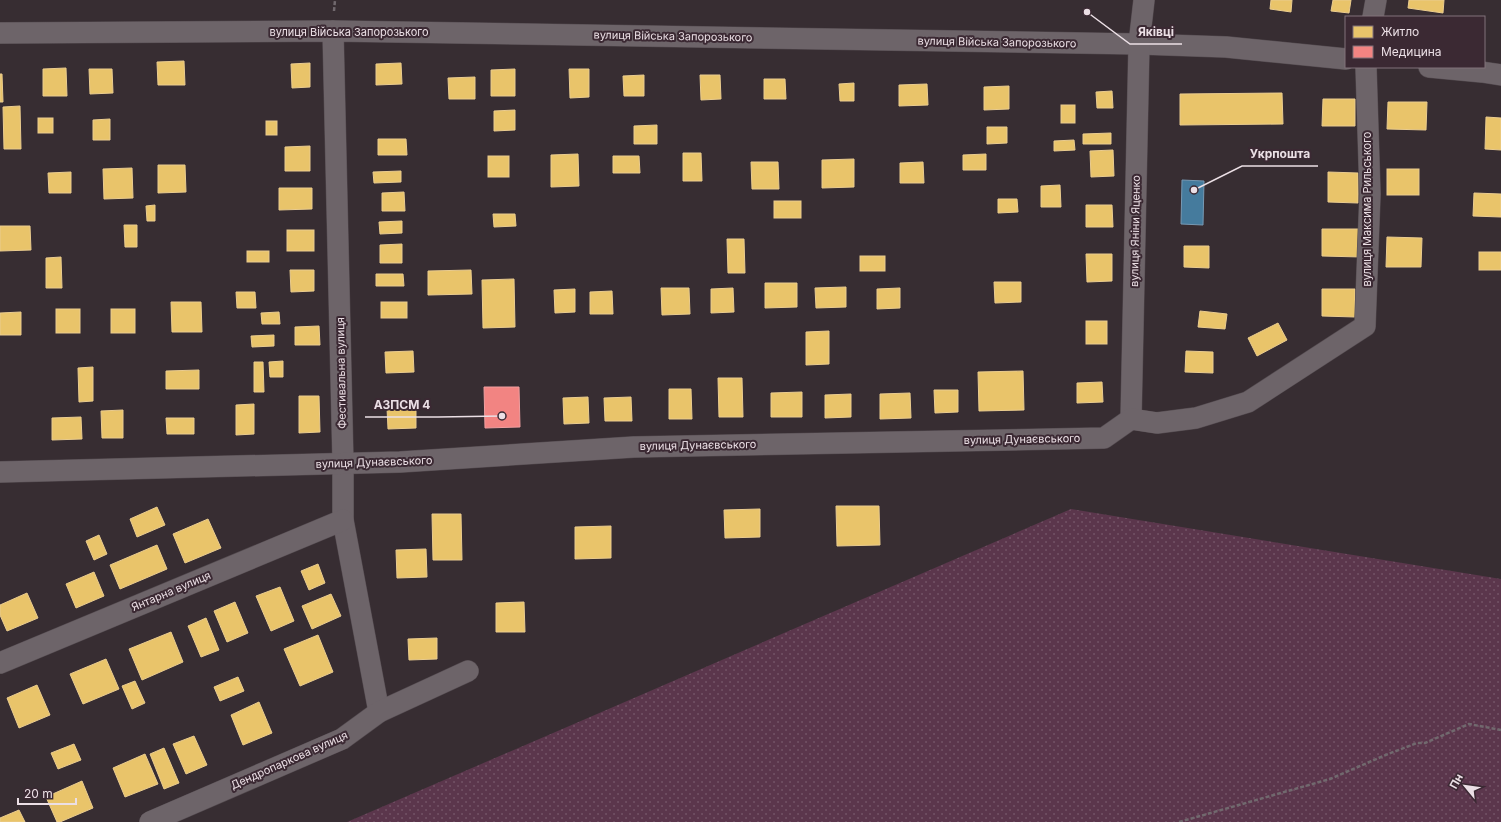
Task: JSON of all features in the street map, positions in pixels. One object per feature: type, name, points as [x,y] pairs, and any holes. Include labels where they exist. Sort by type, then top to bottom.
[{"type":"street","name":"вулиця Яніни Яценко","points":[[1131,419],[1139,44],[1144,0]]},
{"type":"street","points":[[1373,16],[1376,0]]},
{"type":"street","name":"вулиця Війська Запорозького","points":[[0,33],[333,31],[1139,44],[1226,47],[1345,59]]},
{"type":"street","name":"Фестивальна вулиця","points":[[333,31],[343,520],[379,712]]},
{"type":"street","name":"вулиця Максима Рильського","points":[[1131,419],[1157,423],[1196,418],[1248,402],[1366,326],[1370,194],[1366,68]]},
{"type":"street","points":[[1440,68],[1482,72],[1501,76]]},
{"type":"street","name":"вулиця Дунаєвського","points":[[0,472],[400,462],[634,447],[1104,438],[1131,419]]},
{"type":"street","name":"Янтарна вулиця","points":[[0,663],[343,520]]},
{"type":"street","name":"Дендропаркова вулиця","points":[[150,822],[342,739],[379,712],[468,671]]},
{"type":"path","points":[[1179,822],[1330,780],[1388,754],[1417,743],[1425,743],[1469,724],[1501,730]]},
{"type":"shaded area","points":[[1071,509],[1501,579],[1501,822],[347,822]]},
{"type":"building: Житло","points":[[1271,0],[1292,0],[1291,12],[1270,9]]},
{"type":"building: Житло","points":[[1333,0],[1351,0],[1349,13],[1331,11]]},
{"type":"building: Житло","points":[[1409,0],[1444,0],[1443,13],[1408,8]]},
{"type":"building: Житло","points":[[184,61],[185,85],[158,85],[157,62]]},
{"type":"building: Житло","points":[[310,63],[310,87],[292,88],[291,64]]},
{"type":"building: Житло","points":[[401,63],[402,84],[376,85],[376,64]]},
{"type":"building: Житло","points":[[66,68],[67,96],[43,96],[43,69]]},
{"type":"building: Житло","points":[[89,69],[112,69],[113,93],[90,94]]},
{"type":"building: Житло","points":[[515,69],[515,96],[491,96],[491,70]]},
{"type":"building: Житло","points":[[569,69],[589,69],[589,97],[570,98]]},
{"type":"building: Житло","points":[[0,74],[2,74],[3,102],[0,102]]},
{"type":"building: Житло","points":[[644,75],[644,96],[624,96],[623,76]]},
{"type":"building: Житло","points":[[700,75],[720,75],[721,99],[701,100]]},
{"type":"building: Житло","points":[[475,77],[475,99],[449,99],[448,78]]},
{"type":"building: Житло","points":[[764,79],[785,79],[786,99],[764,99]]},
{"type":"building: Житло","points":[[854,83],[854,101],[840,101],[839,84]]},
{"type":"building: Житло","points":[[927,84],[928,105],[899,106],[899,85]]},
{"type":"building: Житло","points":[[1009,86],[1009,109],[984,110],[984,87]]},
{"type":"building: Житло","points":[[1112,91],[1113,108],[1097,108],[1096,92]]},
{"type":"building: Житло","points":[[1282,93],[1283,124],[1180,125],[1180,94]]},
{"type":"building: Житло","points":[[1323,99],[1355,99],[1355,126],[1322,126]]},
{"type":"building: Житло","points":[[1388,102],[1427,102],[1426,130],[1387,129]]},
{"type":"building: Житло","points":[[1061,105],[1075,105],[1075,123],[1061,123]]},
{"type":"building: Житло","points":[[20,106],[21,149],[4,149],[3,107]]},
{"type":"building: Житло","points":[[515,110],[515,130],[494,131],[494,111]]},
{"type":"building: Житло","points":[[1486,117],[1501,118],[1501,150],[1485,149]]},
{"type":"building: Житло","points":[[38,118],[53,118],[53,133],[38,133]]},
{"type":"building: Житло","points":[[110,119],[110,140],[93,140],[93,120]]},
{"type":"building: Житло","points":[[266,121],[277,121],[277,135],[266,135]]},
{"type":"building: Житло","points":[[657,125],[657,144],[634,144],[634,126]]},
{"type":"building: Житло","points":[[987,127],[1007,127],[1007,143],[987,144]]},
{"type":"building: Житло","points":[[1111,133],[1111,144],[1083,144],[1083,134]]},
{"type":"building: Житло","points":[[378,139],[406,139],[407,155],[378,155]]},
{"type":"building: Житло","points":[[1074,140],[1075,150],[1054,151],[1054,141]]},
{"type":"building: Житло","points":[[310,146],[310,171],[285,171],[285,147]]},
{"type":"building: Житло","points":[[1113,150],[1114,176],[1091,177],[1090,151]]},
{"type":"building: Житло","points":[[683,153],[701,153],[702,181],[683,181]]},
{"type":"building: Житло","points":[[578,154],[579,186],[551,187],[551,155]]},
{"type":"building: Житло","points":[[986,154],[986,170],[963,170],[963,155]]},
{"type":"building: Житло","points":[[488,156],[509,156],[509,177],[488,177]]},
{"type":"building: Житло","points":[[613,156],[639,156],[640,173],[613,173]]},
{"type":"building: Житло","points":[[854,159],[854,187],[822,188],[822,160]]},
{"type":"building: Житло","points":[[751,162],[778,162],[779,189],[752,189]]},
{"type":"building: Житло","points":[[923,162],[924,183],[900,183],[900,163]]},
{"type":"building: Житло","points":[[158,165],[185,165],[186,192],[158,193]]},
{"type":"building: Житло","points":[[132,168],[133,198],[104,199],[103,169]]},
{"type":"building: Житло","points":[[1387,169],[1419,169],[1419,195],[1387,195]]},
{"type":"building: Житло","points":[[401,171],[401,182],[374,183],[373,172]]},
{"type":"building: Житло","points":[[71,172],[71,193],[49,193],[48,173]]},
{"type":"building: Житло","points":[[1328,172],[1358,173],[1358,203],[1328,202]]},
{"type":"building: Житло","points":[[1060,185],[1061,207],[1041,207],[1041,186]]},
{"type":"building: Житло","points":[[279,188],[312,188],[312,209],[279,210]]},
{"type":"building: Житло","points":[[404,192],[405,211],[382,211],[382,193]]},
{"type":"building: Житло","points":[[1474,193],[1501,194],[1501,217],[1473,216]]},
{"type":"building: Житло","points":[[998,199],[1017,199],[1018,212],[998,213]]},
{"type":"building: Житло","points":[[774,201],[801,201],[801,218],[774,218]]},
{"type":"building: Житло","points":[[155,205],[155,221],[147,221],[146,206]]},
{"type":"building: Житло","points":[[1086,205],[1112,205],[1113,227],[1086,227]]},
{"type":"building: Житло","points":[[493,214],[515,214],[516,226],[494,227]]},
{"type":"building: Житло","points":[[402,221],[402,233],[380,234],[379,222]]},
{"type":"building: Житло","points":[[124,225],[137,225],[137,247],[125,247]]},
{"type":"building: Житло","points":[[0,226],[30,226],[31,250],[0,251]]},
{"type":"building: Житло","points":[[1322,229],[1361,229],[1361,257],[1322,256]]},
{"type":"building: Житло","points":[[287,230],[314,230],[314,251],[287,251]]},
{"type":"building: Житло","points":[[1387,237],[1422,238],[1421,267],[1386,267]]},
{"type":"building: Житло","points":[[727,239],[744,239],[745,273],[728,273]]},
{"type":"building: Житло","points":[[402,244],[402,263],[380,263],[380,245]]},
{"type":"building: Житло","points":[[1184,246],[1209,246],[1209,268],[1184,267]]},
{"type":"building: Житло","points":[[247,251],[269,251],[269,262],[247,262]]},
{"type":"building: Житло","points":[[1479,252],[1501,252],[1501,270],[1479,270]]},
{"type":"building: Житло","points":[[1086,254],[1112,254],[1112,281],[1087,282]]},
{"type":"building: Житло","points":[[860,256],[885,256],[885,271],[860,271]]},
{"type":"building: Житло","points":[[61,257],[62,288],[46,288],[46,258]]},
{"type":"building: Житло","points":[[290,270],[314,270],[314,291],[291,292]]},
{"type":"building: Житло","points":[[471,270],[472,294],[428,295],[428,271]]},
{"type":"building: Житло","points":[[376,274],[403,274],[404,286],[376,286]]},
{"type":"building: Житло","points":[[514,279],[515,327],[483,328],[482,280]]},
{"type":"building: Житло","points":[[994,282],[1021,282],[1021,302],[995,303]]},
{"type":"building: Житло","points":[[765,283],[797,283],[797,307],[765,308]]},
{"type":"building: Житло","points":[[846,287],[846,307],[816,308],[815,288]]},
{"type":"building: Житло","points":[[661,288],[689,288],[690,314],[662,315]]},
{"type":"building: Житло","points":[[733,288],[734,312],[711,313],[711,289]]},
{"type":"building: Житло","points":[[900,288],[900,308],[877,309],[877,289]]},
{"type":"building: Житло","points":[[575,289],[575,312],[555,313],[554,290]]},
{"type":"building: Житло","points":[[1322,289],[1355,289],[1355,317],[1322,316]]},
{"type":"building: Житло","points":[[612,291],[613,314],[590,314],[590,292]]},
{"type":"building: Житло","points":[[236,292],[255,292],[256,308],[237,308]]},
{"type":"building: Житло","points":[[171,302],[201,302],[202,332],[172,332]]},
{"type":"building: Житло","points":[[381,302],[407,302],[407,318],[381,318]]},
{"type":"building: Житло","points":[[56,309],[80,309],[80,333],[56,333]]},
{"type":"building: Житло","points":[[111,309],[135,309],[135,333],[111,333]]},
{"type":"building: Житло","points":[[1200,311],[1227,314],[1225,329],[1198,327]]},
{"type":"building: Житло","points":[[21,312],[21,335],[0,335],[0,313]]},
{"type":"building: Житло","points":[[279,312],[280,324],[262,324],[261,313]]},
{"type":"building: Житло","points":[[1086,321],[1107,321],[1107,344],[1086,344]]},
{"type":"building: Житло","points":[[1278,323],[1287,340],[1257,356],[1248,338]]},
{"type":"building: Житло","points":[[319,326],[320,345],[295,345],[295,327]]},
{"type":"building: Житло","points":[[829,331],[829,364],[806,365],[806,332]]},
{"type":"building: Житло","points":[[274,335],[274,346],[252,347],[251,336]]},
{"type":"building: Житло","points":[[413,351],[414,372],[386,373],[385,352]]},
{"type":"building: Житло","points":[[1186,351],[1213,352],[1213,373],[1185,372]]},
{"type":"building: Житло","points":[[283,361],[283,377],[270,377],[269,362]]},
{"type":"building: Житло","points":[[254,362],[263,362],[264,392],[254,392]]},
{"type":"building: Житло","points":[[93,367],[93,401],[79,402],[78,368]]},
{"type":"building: Житло","points":[[199,370],[199,389],[166,389],[166,371]]},
{"type":"building: Житло","points":[[1023,371],[1024,410],[979,411],[978,372]]},
{"type":"building: Житло","points":[[718,378],[742,378],[743,417],[719,417]]},
{"type":"building: Житло","points":[[1102,382],[1103,402],[1077,403],[1077,383]]},
{"type":"building: Житло","points":[[669,389],[691,389],[692,419],[669,419]]},
{"type":"building: Житло","points":[[934,390],[958,390],[958,412],[935,413]]},
{"type":"building: Житло","points":[[802,392],[802,417],[771,417],[771,393]]},
{"type":"building: Житло","points":[[910,393],[911,418],[880,419],[880,394]]},
{"type":"building: Житло","points":[[851,394],[851,417],[825,418],[825,395]]},
{"type":"building: Житло","points":[[299,396],[319,396],[320,432],[299,433]]},
{"type":"building: Житло","points":[[588,397],[589,423],[564,424],[563,398]]},
{"type":"building: Житло","points":[[631,397],[632,421],[605,421],[604,398]]},
{"type":"building: Житло","points":[[254,404],[254,434],[236,435],[236,405]]},
{"type":"building: Житло","points":[[387,408],[416,408],[416,428],[388,429]]},
{"type":"building: Житло","points":[[123,410],[123,438],[102,438],[101,411]]},
{"type":"building: Житло","points":[[81,417],[82,439],[52,440],[52,418]]},
{"type":"building: Житло","points":[[166,418],[194,418],[194,434],[167,434]]},
{"type":"building: Житло","points":[[836,506],[879,506],[880,545],[837,546]]},
{"type":"building: Житло","points":[[157,507],[165,525],[137,537],[130,519]]},
{"type":"building: Житло","points":[[760,509],[760,537],[725,538],[724,510]]},
{"type":"building: Житло","points":[[432,514],[461,514],[462,560],[433,560]]},
{"type":"building: Житло","points":[[208,519],[221,548],[185,563],[173,534]]},
{"type":"building: Житло","points":[[611,526],[611,558],[575,559],[575,527]]},
{"type":"building: Житло","points":[[99,535],[107,554],[94,560],[86,541]]},
{"type":"building: Житло","points":[[157,545],[167,569],[120,589],[110,565]]},
{"type":"building: Житло","points":[[426,549],[427,577],[397,578],[396,550]]},
{"type":"building: Житло","points":[[318,564],[325,583],[309,590],[301,571]]},
{"type":"building: Житло","points":[[94,572],[104,596],[76,608],[66,584]]},
{"type":"building: Житло","points":[[280,587],[294,621],[271,631],[256,596]]},
{"type":"building: Житло","points":[[27,593],[38,618],[7,631],[0,615],[0,605]]},
{"type":"building: Житло","points":[[331,594],[341,616],[312,629],[302,606]]},
{"type":"building: Житло","points":[[235,602],[248,633],[227,642],[214,611]]},
{"type":"building: Житло","points":[[524,602],[525,632],[496,632],[496,603]]},
{"type":"building: Житло","points":[[206,618],[219,650],[201,657],[188,626]]},
{"type":"building: Житло","points":[[171,632],[183,662],[142,680],[129,649]]},
{"type":"building: Житло","points":[[318,635],[333,672],[300,686],[284,649]]},
{"type":"building: Житло","points":[[437,638],[437,659],[409,660],[408,639]]},
{"type":"building: Житло","points":[[106,659],[119,689],[83,704],[70,674]]},
{"type":"building: Житло","points":[[238,677],[244,691],[220,701],[214,687]]},
{"type":"building: Житло","points":[[135,681],[145,703],[132,709],[122,686]]},
{"type":"building: Житло","points":[[37,685],[50,715],[19,728],[7,698]]},
{"type":"building: Житло","points":[[259,702],[272,733],[243,745],[231,715]]},
{"type":"building: Житло","points":[[194,736],[207,765],[186,774],[173,744]]},
{"type":"building: Житло","points":[[74,744],[81,760],[58,769],[51,753]]},
{"type":"building: Житло","points":[[164,748],[179,783],[164,789],[150,754]]},
{"type":"building: Житло","points":[[145,754],[158,784],[125,797],[113,768]]},
{"type":"building: Житло","points":[[82,781],[93,808],[57,822],[46,797]]},
{"type":"building: Житло","points":[[19,810],[25,822],[0,822],[0,818]]},
{"type":"building: Медицина","points":[[484,387],[519,387],[520,427],[485,428]]},
{"type":"building: Установи","points":[[1182,180],[1204,181],[1203,225],[1181,224]]},
{"type":"place","name":"Яківці","points":[[1087,12]]},
{"type":"place","name":"Укрпошта","points":[[1194,190]]},
{"type":"place","name":"АЗПСМ 4","points":[[502,416]]}]
